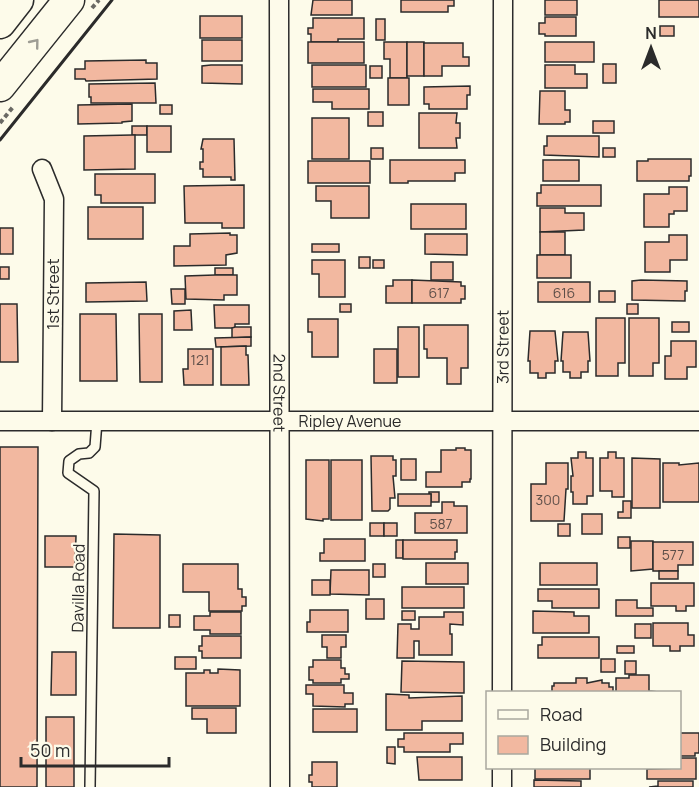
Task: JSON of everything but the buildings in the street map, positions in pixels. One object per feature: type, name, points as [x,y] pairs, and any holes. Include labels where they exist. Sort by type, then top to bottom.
[{"type":"highway","points":[[0,23],[18,0]]},
{"type":"highway","points":[[0,86],[69,0]]},
{"type":"street","name":"2nd Street","points":[[279,0],[280,787]]},
{"type":"street","name":"3rd Street","points":[[502,0],[502,691]]},
{"type":"street","name":"1st Street","points":[[42,169],[54,199],[52,421]]},
{"type":"street","name":"Ripley Avenue","points":[[0,422],[699,421]]},
{"type":"street","points":[[502,769],[502,787]]},
{"type":"lane","name":"Davilla Road","points":[[90,787],[94,491],[68,474],[69,461],[79,454],[89,453],[95,447],[97,421]]},
{"type":"wall","points":[[0,140],[112,0]]}]
